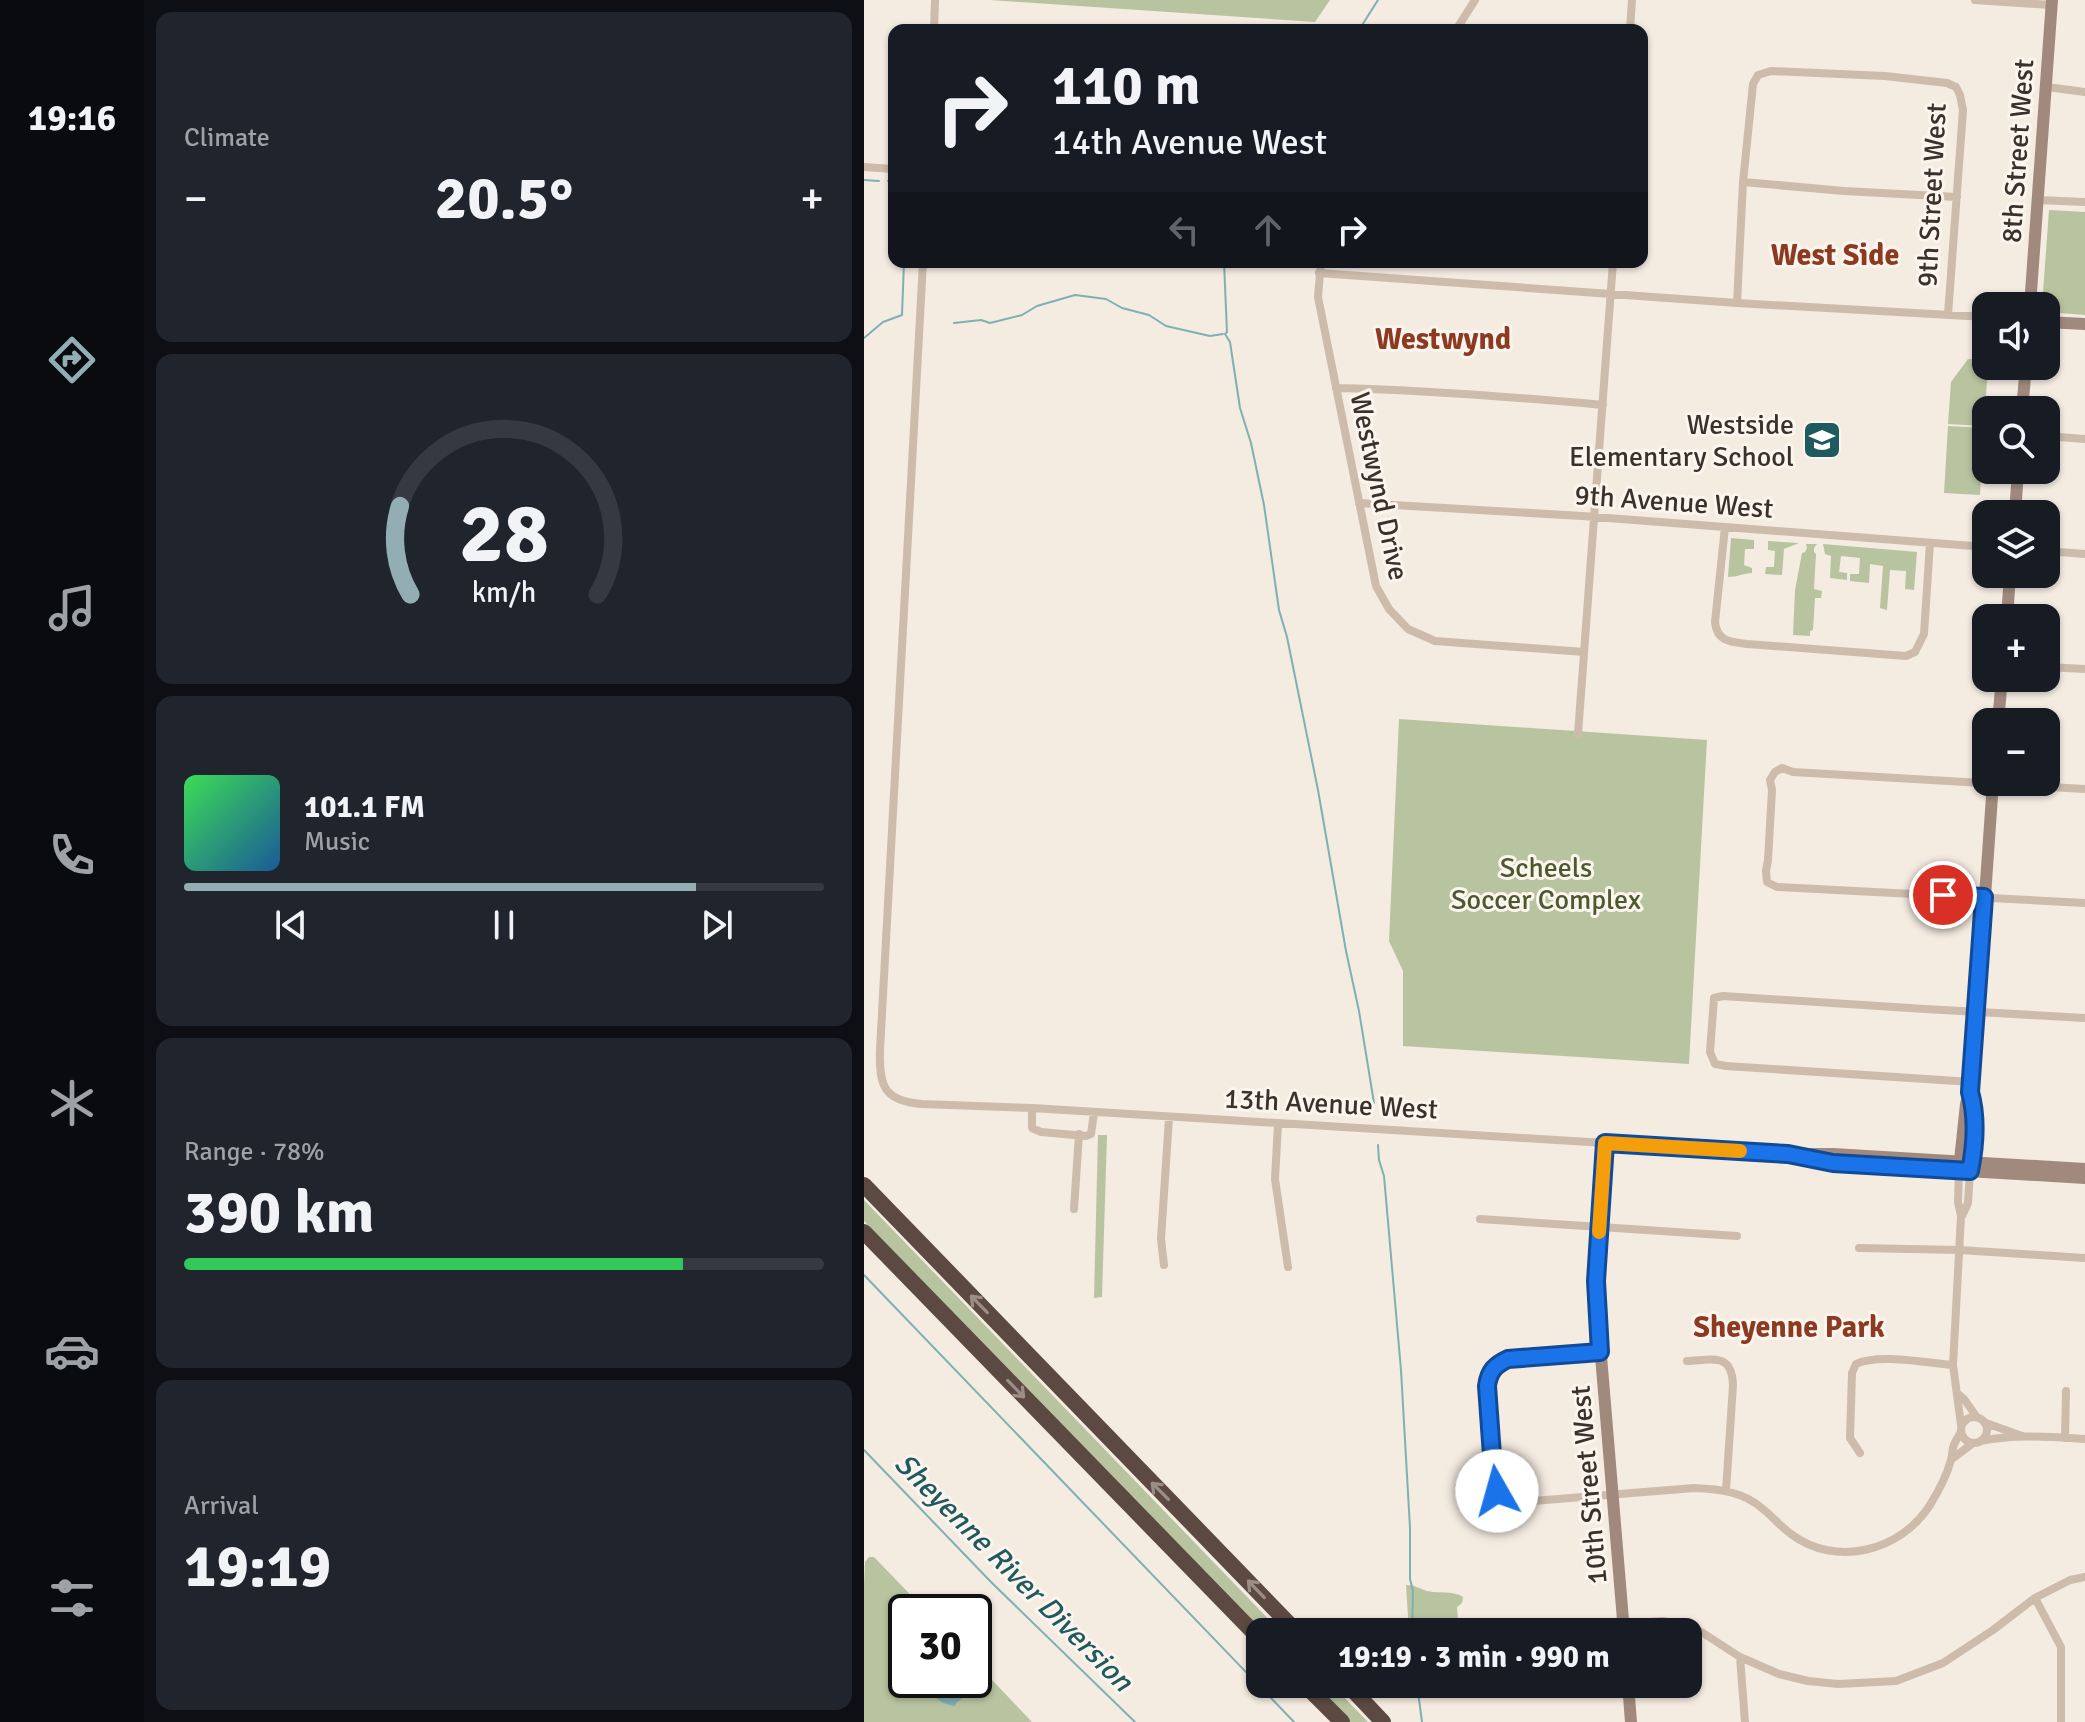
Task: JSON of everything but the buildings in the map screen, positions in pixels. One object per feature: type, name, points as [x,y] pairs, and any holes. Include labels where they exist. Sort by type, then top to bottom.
[{"type":"highway","points":[[864,1185],[1283,1618]]},
{"type":"highway","points":[[864,1232],[1246,1625]]},
{"type":"highway","points":[[1318,1698],[1342,1722]]},
{"type":"highway","points":[[1360,1698],[1383,1722]]},
{"type":"street","points":[[934,24],[935,0]]},
{"type":"street","points":[[1460,24],[1475,0]]},
{"type":"street","points":[[1630,24],[1632,0]]},
{"type":"street","points":[[1975,0],[2052,3]]},
{"type":"street","name":"8th Street West","points":[[2031,292],[2052,3]]},
{"type":"street","name":"9th Street West","points":[[1743,182],[1753,84],[1758,75],[1771,71],[1885,76],[1947,83],[1956,87],[1963,110],[1948,315]]},
{"type":"street","points":[[2047,87],[2085,92]]},
{"type":"street","points":[[864,167],[888,169]]},
{"type":"street","points":[[1737,303],[1743,182],[1957,197]]},
{"type":"street","points":[[2037,200],[2085,202]]},
{"type":"street","name":"13th Avenue West","points":[[923,268],[880,1050],[881,1081],[888,1093],[908,1103],[1788,1154],[1833,1154],[2085,1178]]},
{"type":"street","name":"Westwynd Drive","points":[[1320,268],[1318,297],[1359,503],[1376,586],[1389,609],[1408,629],[1435,641],[1584,652]]},
{"type":"street","points":[[1578,734],[1613,268]]},
{"type":"street","points":[[1319,273],[1972,316]]},
{"type":"street","points":[[2060,323],[2085,324]]},
{"type":"street","points":[[1336,388],[1532,398],[1603,405]]},
{"type":"street","points":[[2060,437],[2085,439]]},
{"type":"street","name":"9th Avenue West","points":[[1359,503],[1595,517],[1972,546]]},
{"type":"street","points":[[1725,527],[1716,631],[1726,641],[1747,644],[1906,656],[1915,652],[1924,634],[1930,543]]},
{"type":"street","points":[[2060,552],[2085,554]]},
{"type":"street","points":[[2060,668],[2085,669]]},
{"type":"street","points":[[1972,782],[1793,772],[1782,768],[1770,780],[1767,882],[1777,887],[2085,903]]},
{"type":"street","points":[[2060,787],[2085,789]]},
{"type":"street","points":[[1992,796],[1971,1087],[1973,1104],[1958,1202],[1961,1216],[1960,1250],[1953,1365],[1957,1402],[1965,1439],[1977,1442],[2023,1436],[2085,1439]]},
{"type":"street","points":[[1971,1087],[1715,1064],[1710,1052],[1714,998],[1723,996],[2085,1018]]},
{"type":"street","points":[[1032,1108],[1031,1124],[1035,1131],[1086,1136],[1091,1134],[1094,1113]]},
{"type":"street","points":[[1164,1265],[1161,1239],[1169,1118]]},
{"type":"street","points":[[1278,1124],[1275,1179],[1288,1267]]},
{"type":"street","points":[[1074,1209],[1079,1134]]},
{"type":"street","name":"10th Street West","points":[[1605,1143],[1596,1281],[1623,1618]]},
{"type":"street","name":"13th Avenue West","points":[[1965,1166],[2085,1169]]},
{"type":"street","points":[[1480,1219],[1737,1236]]},
{"type":"street","points":[[1859,1248],[1960,1250],[2085,1258]]},
{"type":"street","points":[[1600,1352],[1508,1359],[1492,1370],[1487,1386],[1494,1483],[1503,1498],[1521,1502],[1694,1488],[1726,1491],[1760,1506],[1804,1543],[1836,1552],[1854,1552],[1886,1544],[1912,1527],[1931,1503],[1952,1459],[1952,1450],[1961,1428],[1967,1418],[1976,1416]]},
{"type":"street","points":[[1860,1453],[1850,1438],[1852,1373],[1856,1364],[1879,1359],[1953,1365]]},
{"type":"street","points":[[1687,1361],[1721,1360],[1731,1368],[1733,1385],[1726,1491]]},
{"type":"street","points":[[2065,1438],[2066,1391]]},
{"type":"street","points":[[1957,1393],[1986,1423],[2023,1436]]},
{"type":"street","points":[[1952,1459],[1987,1435],[1986,1423]]},
{"type":"street","points":[[1702,1633],[1740,1657],[1779,1674],[1838,1684],[1896,1681],[1943,1663],[2035,1598],[2070,1580],[2085,1577]]},
{"type":"street","points":[[2035,1598],[2061,1647],[2061,1722]]},
{"type":"street","points":[[1740,1657],[1745,1722]]},
{"type":"street","points":[[1629,1698],[1631,1722]]},
{"type":"green space","points":[[990,0],[1330,0],[1315,22]]},
{"type":"green space","points":[[2049,210],[2085,212],[2085,315],[2060,313],[2060,292],[2043,292]]},
{"type":"green space","points":[[1968,359],[1972,359],[1972,380],[1987,380],[1986,396],[1972,396],[1972,425],[1948,424],[1951,382]]},
{"type":"green space","points":[[1948,426],[1972,427],[1972,484],[1981,484],[1980,495],[1944,493]]},
{"type":"green space","points":[[1731,538],[1754,540],[1754,549],[1745,549],[1744,565],[1752,568],[1752,573],[1728,577]]},
{"type":"green space","points":[[1768,541],[1799,543],[1784,549],[1782,575],[1765,574],[1766,567],[1774,567],[1775,551],[1768,550]]},
{"type":"green space","points":[[1806,544],[1817,544],[1814,548],[1814,589],[1822,591],[1821,598],[1815,598],[1810,636],[1793,635],[1795,590]]},
{"type":"green space","points":[[1823,544],[1917,552],[1914,590],[1905,589],[1906,571],[1890,570],[1887,610],[1880,608],[1883,566],[1870,564],[1869,583],[1850,581],[1850,574],[1859,574],[1860,558],[1841,556],[1839,572],[1847,573],[1847,580],[1830,578],[1831,556],[1825,554]]},
{"type":"green space","name":"Scheels Soccer Complex","points":[[1399,719],[1707,740],[1689,1064],[1403,1046],[1403,971],[1389,941]]},
{"type":"green space","points":[[1098,1135],[1107,1135],[1102,1297],[1094,1298]]},
{"type":"green space","points":[[864,1200],[1267,1618],[1249,1618],[864,1221]]},
{"type":"green space","points":[[869,1557],[874,1557],[910,1594],[888,1594],[888,1698],[992,1698],[992,1680],[1032,1722],[864,1722],[865,1562]]},
{"type":"green space","points":[[1406,1585],[1463,1597],[1457,1607],[1458,1618],[1408,1618]]},
{"type":"green space","points":[[1327,1698],[1345,1698],[1368,1722],[1350,1722]]},
{"type":"water","points":[[937,1698],[962,1699],[955,1706]]},
{"type":"waterway","points":[[1363,24],[1378,0]]},
{"type":"waterway","points":[[864,180],[879,181]]},
{"type":"waterway","points":[[864,338],[883,322],[902,315],[904,268]]},
{"type":"waterway","points":[[1224,268],[1225,334],[1230,342],[1240,408],[1264,505],[1279,610],[1318,790],[1374,1103]]},
{"type":"waterway","points":[[954,323],[981,320],[990,323],[1022,315],[1037,306],[1075,295],[1106,299],[1122,308],[1149,315],[1166,326],[1210,336],[1223,334]]},
{"type":"waterway","points":[[1378,1145],[1384,1176],[1401,1370],[1412,1618]]},
{"type":"waterway","points":[[864,1275],[1294,1722]]},
{"type":"waterway","name":"Sheyenne River Diversion","points":[[864,1450],[991,1582],[1135,1722]]},
{"type":"waterway","points":[[1419,1698],[1422,1722]]},
{"type":"slow traffic","points":[[1599,1232],[1605,1143],[1740,1151]]},
{"type":"place","name":"Westside Elementary School","points":[[1822,440]]},
{"type":"district","name":"West Side","points":[[1835,255]]},
{"type":"district","name":"Westwynd","points":[[1443,339]]},
{"type":"district","name":"Sheyenne Park","points":[[1789,1327]]},
{"type":"route","points":[[1497,1491],[1487,1386],[1492,1370],[1508,1359],[1600,1352],[1596,1281],[1605,1143],[1788,1154],[1833,1163],[1970,1171],[1974,1126],[1970,1092],[1984,897],[1943,895]]}]
